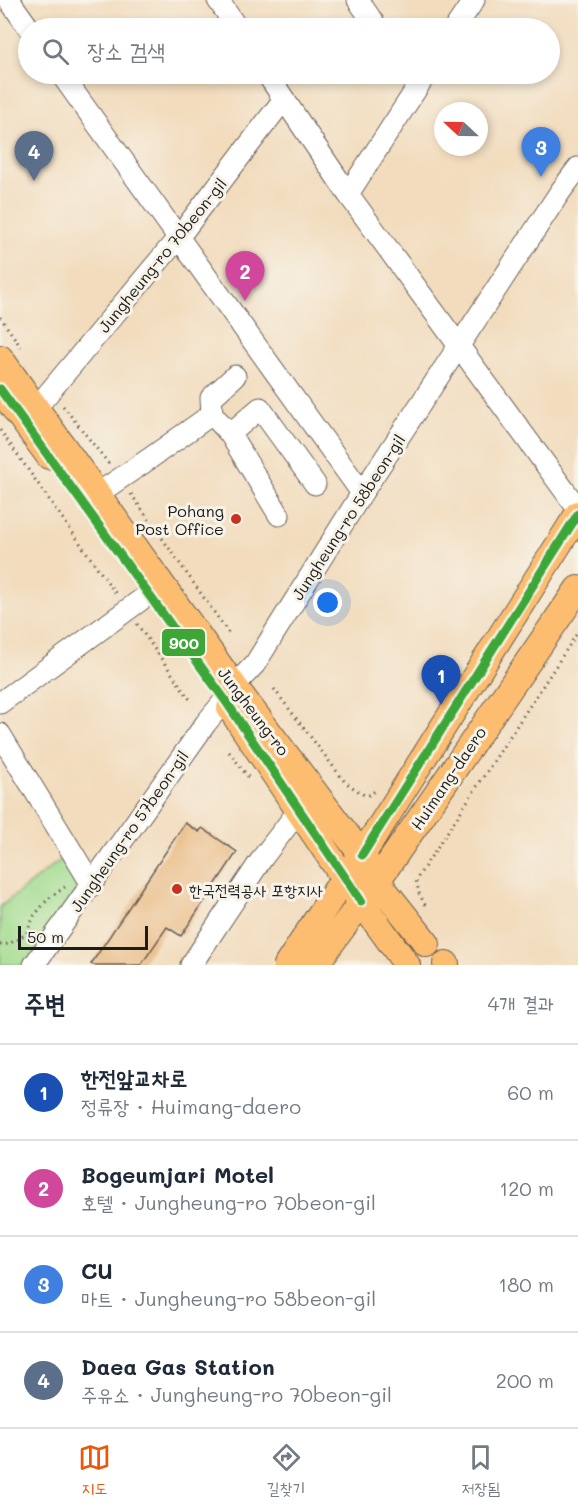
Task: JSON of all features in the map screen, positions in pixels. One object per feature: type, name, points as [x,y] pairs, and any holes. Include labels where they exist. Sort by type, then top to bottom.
[{"type":"main road","name":"Jungheung-ro","points":[[0,358],[97,494],[230,693],[299,810],[345,878],[369,891],[427,944]]},
{"type":"main road","name":"Jungheung-ro","points":[[0,389],[149,594],[362,855],[369,891],[407,965]]},
{"type":"main road","name":"Huimang-daero","points":[[287,965],[362,855],[578,514]]},
{"type":"main road","name":"Huimang-daero","points":[[315,965],[369,891],[578,589]]},
{"type":"street","points":[[9,0],[22,18]]},
{"type":"street","points":[[218,0],[230,18]]},
{"type":"street","points":[[358,0],[370,18]]},
{"type":"street","points":[[461,18],[472,1]]},
{"type":"street","points":[[68,84],[362,493]]},
{"type":"street","points":[[274,84],[348,194],[578,509]]},
{"type":"street","points":[[348,194],[413,84]]},
{"type":"street","name":"Jungheung-ro 70beon-gil","points":[[36,408],[178,238],[284,99]]},
{"type":"street","name":"Jungheung-ro 58beon-gil","points":[[230,693],[255,664],[362,493],[578,168]]},
{"type":"street","points":[[236,376],[210,398],[212,414],[230,434],[279,515]]},
{"type":"street","points":[[230,434],[260,408],[315,484]]},
{"type":"street","points":[[97,494],[212,414]]},
{"type":"street","points":[[0,703],[149,594]]},
{"type":"street","name":"Jungheung-ro 57beon-gil","points":[[34,965],[206,723],[230,693]]},
{"type":"street","points":[[0,734],[91,883]]},
{"type":"street","points":[[191,965],[263,857],[299,810]]},
{"type":"path","points":[[0,430],[191,701]]},
{"type":"path","points":[[429,913],[419,893],[416,880],[578,632]]},
{"type":"path","points":[[274,689],[345,782]]},
{"type":"path","points":[[0,945],[9,944],[26,934],[34,916],[48,899],[61,889],[76,880],[91,883]]},
{"type":"green space","points":[[63,858],[82,882],[27,965],[0,965],[0,907]]},
{"type":"building","name":"한국전력공사 포항지사","points":[[185,823],[199,832],[202,828],[237,852],[181,936],[167,927],[141,965],[91,964]]},
{"type":"transit line","name":"900","points":[[0,389],[225,700],[361,901]]},
{"type":"transit line","name":"900","points":[[362,855],[578,514]]},
{"type":"place","name":"CU","points":[[541,177]]},
{"type":"place","name":"Daea Gas Station","points":[[34,181]]},
{"type":"place","name":"Bogeumjari Motel","points":[[245,301]]},
{"type":"place","name":"Pohang Post Office","points":[[236,519]]},
{"type":"place","name":"한전앞교차로","points":[[441,705]]},
{"type":"place","name":"한국전력공사 포항지사","points":[[177,889]]}]
